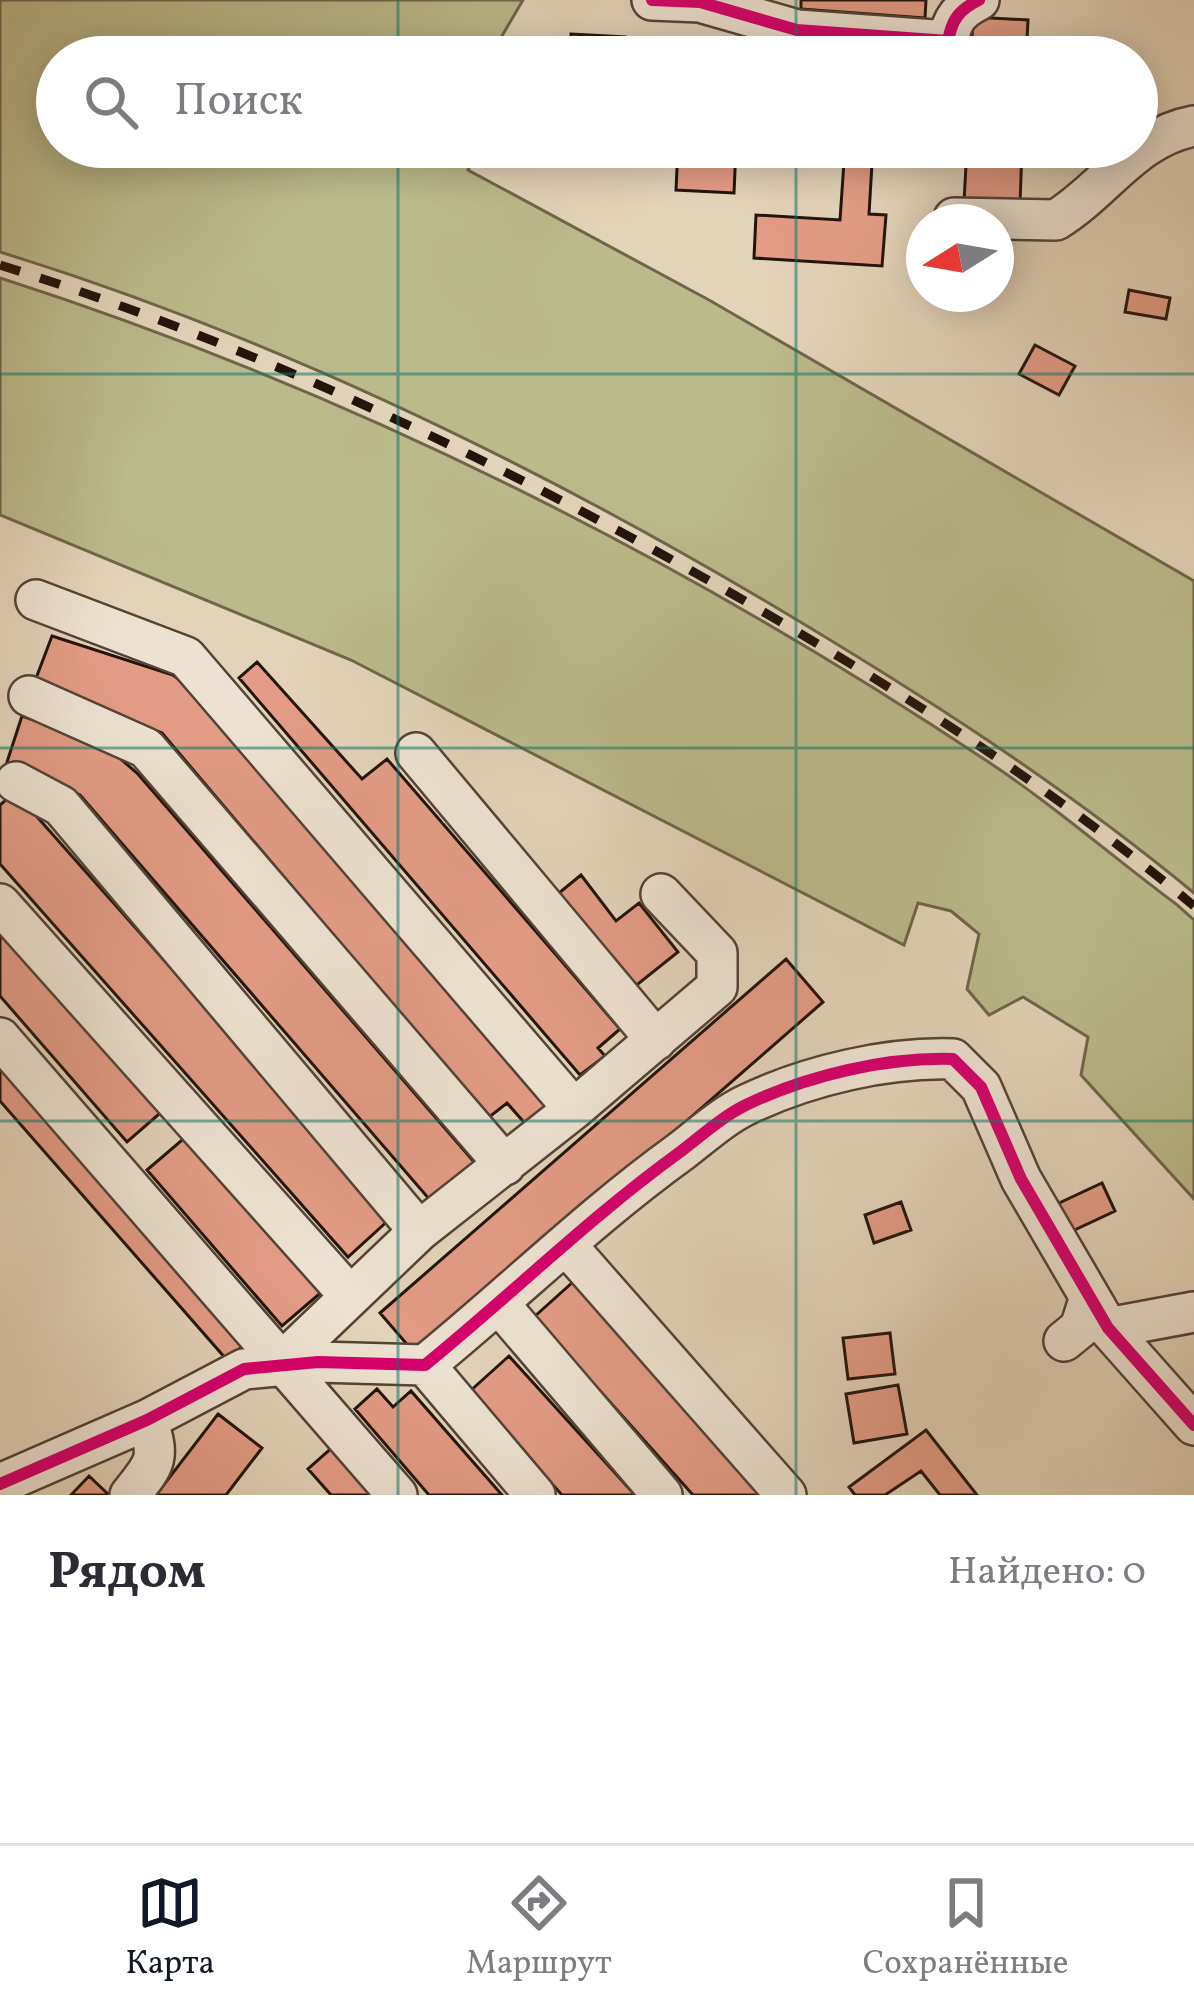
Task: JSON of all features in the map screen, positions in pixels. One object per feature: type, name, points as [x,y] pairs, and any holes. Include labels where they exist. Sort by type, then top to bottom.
[{"type":"street","points":[[652,0],[700,2],[797,30],[888,36]]},
{"type":"street","points":[[949,36],[952,22],[979,0]]},
{"type":"street","points":[[1158,140],[1194,126]]},
{"type":"street","points":[[1014,219],[1056,220],[1114,168]]},
{"type":"street","points":[[36,600],[186,657],[574,1109]]},
{"type":"street","points":[[29,696],[146,748],[506,1165]]},
{"type":"street","points":[[416,753],[656,1040]]},
{"type":"street","points":[[16,782],[61,806],[419,1231]]},
{"type":"street","points":[[281,1363],[419,1231],[506,1165],[718,987],[717,953],[661,894]]},
{"type":"street","points":[[0,904],[350,1295]]},
{"type":"street","points":[[0,1038],[397,1495]]},
{"type":"street","points":[[0,1484],[147,1420],[244,1369],[281,1363],[424,1365],[567,1246],[616,1198],[745,1105],[798,1085],[910,1058],[953,1059],[981,1088],[1021,1179],[1098,1314],[1194,1425]]},
{"type":"street","points":[[567,1246],[786,1495]]},
{"type":"street","points":[[499,1304],[662,1495]]},
{"type":"street","points":[[1064,1341],[1098,1314],[1194,1312]]},
{"type":"street","points":[[424,1365],[535,1495]]},
{"type":"street","points":[[130,1495],[153,1466],[157,1448],[147,1420]]},
{"type":"shaded area","points":[[0,0],[523,0],[502,36],[36,36],[36,168],[469,168],[709,300],[1194,581],[1194,893],[1092,814],[932,704],[767,602],[583,499],[394,404],[297,362],[100,285],[0,252]]},
{"type":"shaded area","points":[[0,278],[259,372],[510,485],[753,616],[987,761],[1059,813],[1194,920],[1194,1199],[1081,1075],[1088,1037],[1023,997],[989,1015],[967,989],[979,934],[951,911],[918,903],[904,945],[351,660],[0,515]]},
{"type":"building","points":[[801,0],[926,0],[925,18],[801,9]]},
{"type":"building","points":[[973,17],[1028,20],[1027,36],[972,36]]},
{"type":"building","points":[[677,168],[735,168],[734,193],[676,190]]},
{"type":"building","points":[[844,168],[872,168],[869,214],[886,215],[882,266],[754,258],[756,215],[840,220]]},
{"type":"building","points":[[966,168],[1021,168],[1020,205],[964,202]]},
{"type":"building","points":[[1129,290],[1170,298],[1166,319],[1125,312]]},
{"type":"building","points":[[1035,345],[1075,366],[1059,395],[1019,374]]},
{"type":"building","points":[[52,636],[173,675],[215,707],[552,1109],[529,1128],[507,1103],[488,1118],[162,733],[35,681]]},
{"type":"building","points":[[257,662],[362,779],[387,759],[620,1029],[598,1048],[605,1056],[580,1075],[239,678]]},
{"type":"building","points":[[22,716],[102,743],[137,773],[475,1163],[430,1200],[80,795],[7,762]]},
{"type":"building","points":[[15,792],[392,1217],[348,1257],[0,864],[0,805]]},
{"type":"building","points":[[581,875],[616,921],[639,903],[678,952],[633,988],[559,893]]},
{"type":"building","points":[[0,917],[166,1108],[127,1142],[0,996]]},
{"type":"building","points":[[786,959],[823,1002],[417,1356],[380,1313]]},
{"type":"building","points":[[0,1061],[247,1342],[227,1360],[0,1101]]},
{"type":"building","points":[[189,1134],[324,1290],[282,1326],[147,1170]]},
{"type":"building","points":[[1102,1183],[1115,1211],[1068,1233],[1055,1205]]},
{"type":"building","points":[[901,1202],[911,1230],[874,1243],[865,1215]]},
{"type":"building","points":[[574,1281],[766,1495],[693,1495],[534,1317]]},
{"type":"building","points":[[890,1333],[895,1374],[848,1379],[843,1338]]},
{"type":"building","points":[[509,1356],[635,1495],[562,1495],[469,1392]]},
{"type":"building","points":[[898,1385],[907,1434],[854,1443],[846,1394]]},
{"type":"building","points":[[377,1389],[393,1407],[411,1391],[502,1495],[429,1495],[355,1409]]},
{"type":"building","points":[[218,1414],[262,1448],[226,1495],[156,1495]]},
{"type":"building","points":[[926,1430],[977,1495],[940,1495],[921,1471],[885,1495],[855,1495],[849,1487]]},
{"type":"building","points":[[334,1446],[376,1495],[331,1495],[308,1469]]},
{"type":"building","points":[[89,1476],[109,1495],[71,1495]]},
{"type":"railway","points":[[0,265],[284,370],[468,454],[648,547],[796,631],[972,741],[1085,820],[1194,906]]},
{"type":"cycle path","points":[[652,0],[700,2],[797,30],[879,36]]},
{"type":"cycle path","points":[[949,36],[958,16],[979,0]]},
{"type":"cycle path","points":[[0,1484],[147,1420],[244,1369],[318,1362],[425,1365],[614,1203],[730,1114],[822,1076],[928,1059],[953,1059],[981,1087],[1021,1179],[1108,1328],[1194,1425]]}]
